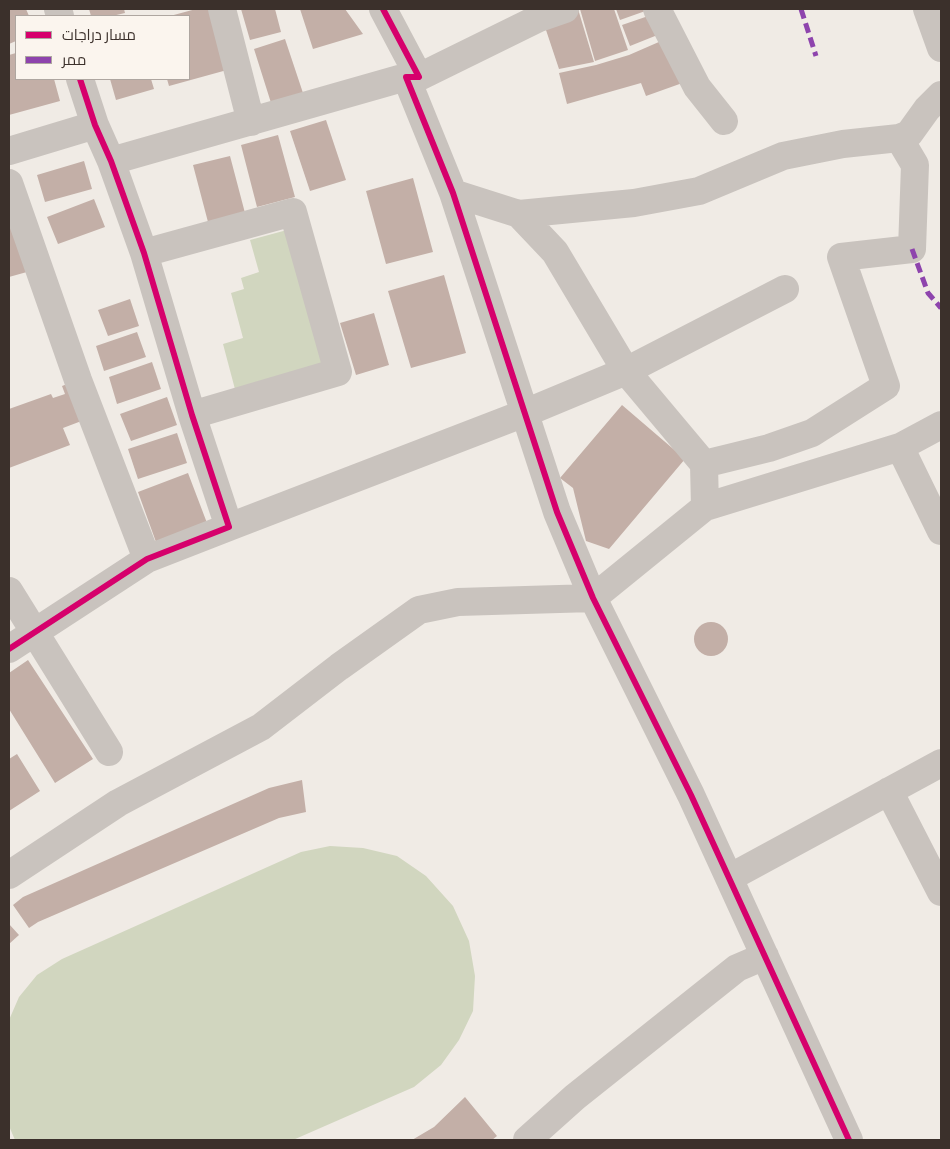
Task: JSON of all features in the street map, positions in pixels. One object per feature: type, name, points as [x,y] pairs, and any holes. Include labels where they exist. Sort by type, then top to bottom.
[{"type":"street","points":[[222,9],[252,122]]},
{"type":"street","points":[[383,9],[413,77],[453,193],[557,512],[593,598],[691,795],[849,1140]]},
{"type":"street","points":[[111,161],[413,77],[537,14],[565,9]]},
{"type":"street","points":[[657,9],[697,87],[724,121]]},
{"type":"street","points":[[926,9],[941,48]]},
{"type":"street","points":[[80,80],[95,125],[111,161],[144,253],[192,415],[228,527]]},
{"type":"street","points":[[453,193],[519,214],[634,203],[699,191],[783,156],[843,144],[899,138],[909,134],[927,109],[941,95]]},
{"type":"street","points":[[9,151],[95,125]]},
{"type":"street","points":[[704,464],[769,448],[812,432],[886,386],[841,257],[912,249],[915,165],[899,138]]},
{"type":"street","points":[[9,183],[78,380],[147,559]]},
{"type":"street","points":[[144,253],[293,212],[338,372],[192,415]]},
{"type":"street","points":[[519,214],[555,252],[626,370],[704,464],[705,507]]},
{"type":"street","points":[[9,649],[147,559],[525,413],[626,370],[785,289]]},
{"type":"street","points":[[9,875],[118,803],[261,727],[339,667],[419,610],[458,602],[593,598],[705,507],[900,447],[941,425]]},
{"type":"street","points":[[900,447],[941,531]]},
{"type":"street","points":[[9,591],[109,752]]},
{"type":"street","points":[[729,878],[941,763]]},
{"type":"street","points":[[889,791],[941,892]]},
{"type":"street","points":[[527,1140],[575,1097],[736,968],[765,956]]},
{"type":"green space","points":[[287,230],[325,369],[236,393],[223,344],[243,338],[231,293],[244,289],[241,278],[259,272],[250,240]]},
{"type":"green space","points":[[330,846],[363,848],[397,856],[426,876],[453,906],[469,941],[475,976],[473,1011],[459,1040],[441,1065],[414,1087],[293,1140],[15,1140],[9,1126],[9,1020],[19,997],[37,975],[62,959],[301,852]]},
{"type":"building","points":[[9,9],[26,9],[29,15],[15,15],[15,41],[9,44]]},
{"type":"building","points":[[89,9],[124,9],[125,13],[116,15],[91,15]]},
{"type":"building","points":[[196,9],[210,9],[227,70],[169,86],[167,80],[190,80],[190,15],[174,15]]},
{"type":"building","points":[[241,9],[275,9],[281,32],[250,40]]},
{"type":"building","points":[[300,9],[345,9],[363,34],[313,49]]},
{"type":"building","points":[[578,9],[594,62],[559,69],[543,21]]},
{"type":"building","points":[[580,9],[614,9],[628,50],[595,61]]},
{"type":"building","points":[[616,9],[651,9],[620,20]]},
{"type":"building","points":[[657,13],[665,32],[630,46],[622,25]]},
{"type":"building","points":[[668,38],[688,81],[646,96],[641,83],[567,104],[559,73],[629,55]]},
{"type":"building","points":[[285,39],[304,96],[272,106],[254,49]]},
{"type":"building","points":[[15,53],[15,80],[54,80],[60,101],[9,115],[9,55]]},
{"type":"building","points":[[110,80],[151,80],[154,89],[116,100]]},
{"type":"building","points":[[326,120],[346,180],[310,191],[290,131]]},
{"type":"building","points":[[278,135],[295,197],[257,207],[241,145]]},
{"type":"building","points":[[230,156],[245,213],[208,222],[193,165]]},
{"type":"building","points":[[84,161],[92,189],[45,202],[37,175]]},
{"type":"building","points":[[413,178],[433,252],[386,264],[366,191]]},
{"type":"building","points":[[9,197],[34,270],[9,277]]},
{"type":"building","points":[[94,199],[105,227],[58,244],[47,217]]},
{"type":"building","points":[[444,275],[466,353],[411,368],[388,291]]},
{"type":"building","points":[[130,299],[139,326],[108,336],[98,310]]},
{"type":"building","points":[[374,313],[389,365],[356,375],[340,323]]},
{"type":"building","points":[[137,332],[146,357],[104,371],[96,346]]},
{"type":"building","points":[[152,362],[161,389],[117,404],[109,377]]},
{"type":"building","points":[[78,380],[92,417],[63,428],[70,445],[9,468],[9,409],[51,394],[53,398],[65,394],[62,386]]},
{"type":"building","points":[[167,397],[177,425],[131,441],[120,414]]},
{"type":"building","points":[[622,405],[685,459],[609,549],[586,541],[573,488],[560,478]]},
{"type":"building","points":[[177,433],[187,463],[138,479],[128,449]]},
{"type":"building","points":[[188,473],[207,523],[156,542],[138,492]]},
{"type":"building","points":[[711,622],[723,627],[728,639],[723,651],[711,656],[699,651],[694,639],[699,627]]},
{"type":"building","points":[[28,660],[93,759],[55,783],[9,709],[9,673]]},
{"type":"building","points":[[17,754],[40,791],[9,811],[9,759]]},
{"type":"building","points":[[302,780],[306,812],[279,818],[38,922],[29,928],[13,905],[23,897],[269,788]]},
{"type":"building","points":[[9,924],[19,935],[9,944]]},
{"type":"building","points":[[465,1097],[497,1136],[492,1140],[412,1140],[434,1127]]},
{"type":"marked path","points":[[801,9],[816,56]]},
{"type":"marked path","points":[[912,249],[928,293],[941,308]]},
{"type":"cycle path","points":[[383,9],[419,77],[406,77],[453,193],[557,512],[593,598],[691,795],[849,1140]]},
{"type":"cycle path","points":[[9,649],[147,559],[229,527],[192,415],[144,253],[111,161],[95,125],[80,80]]}]
